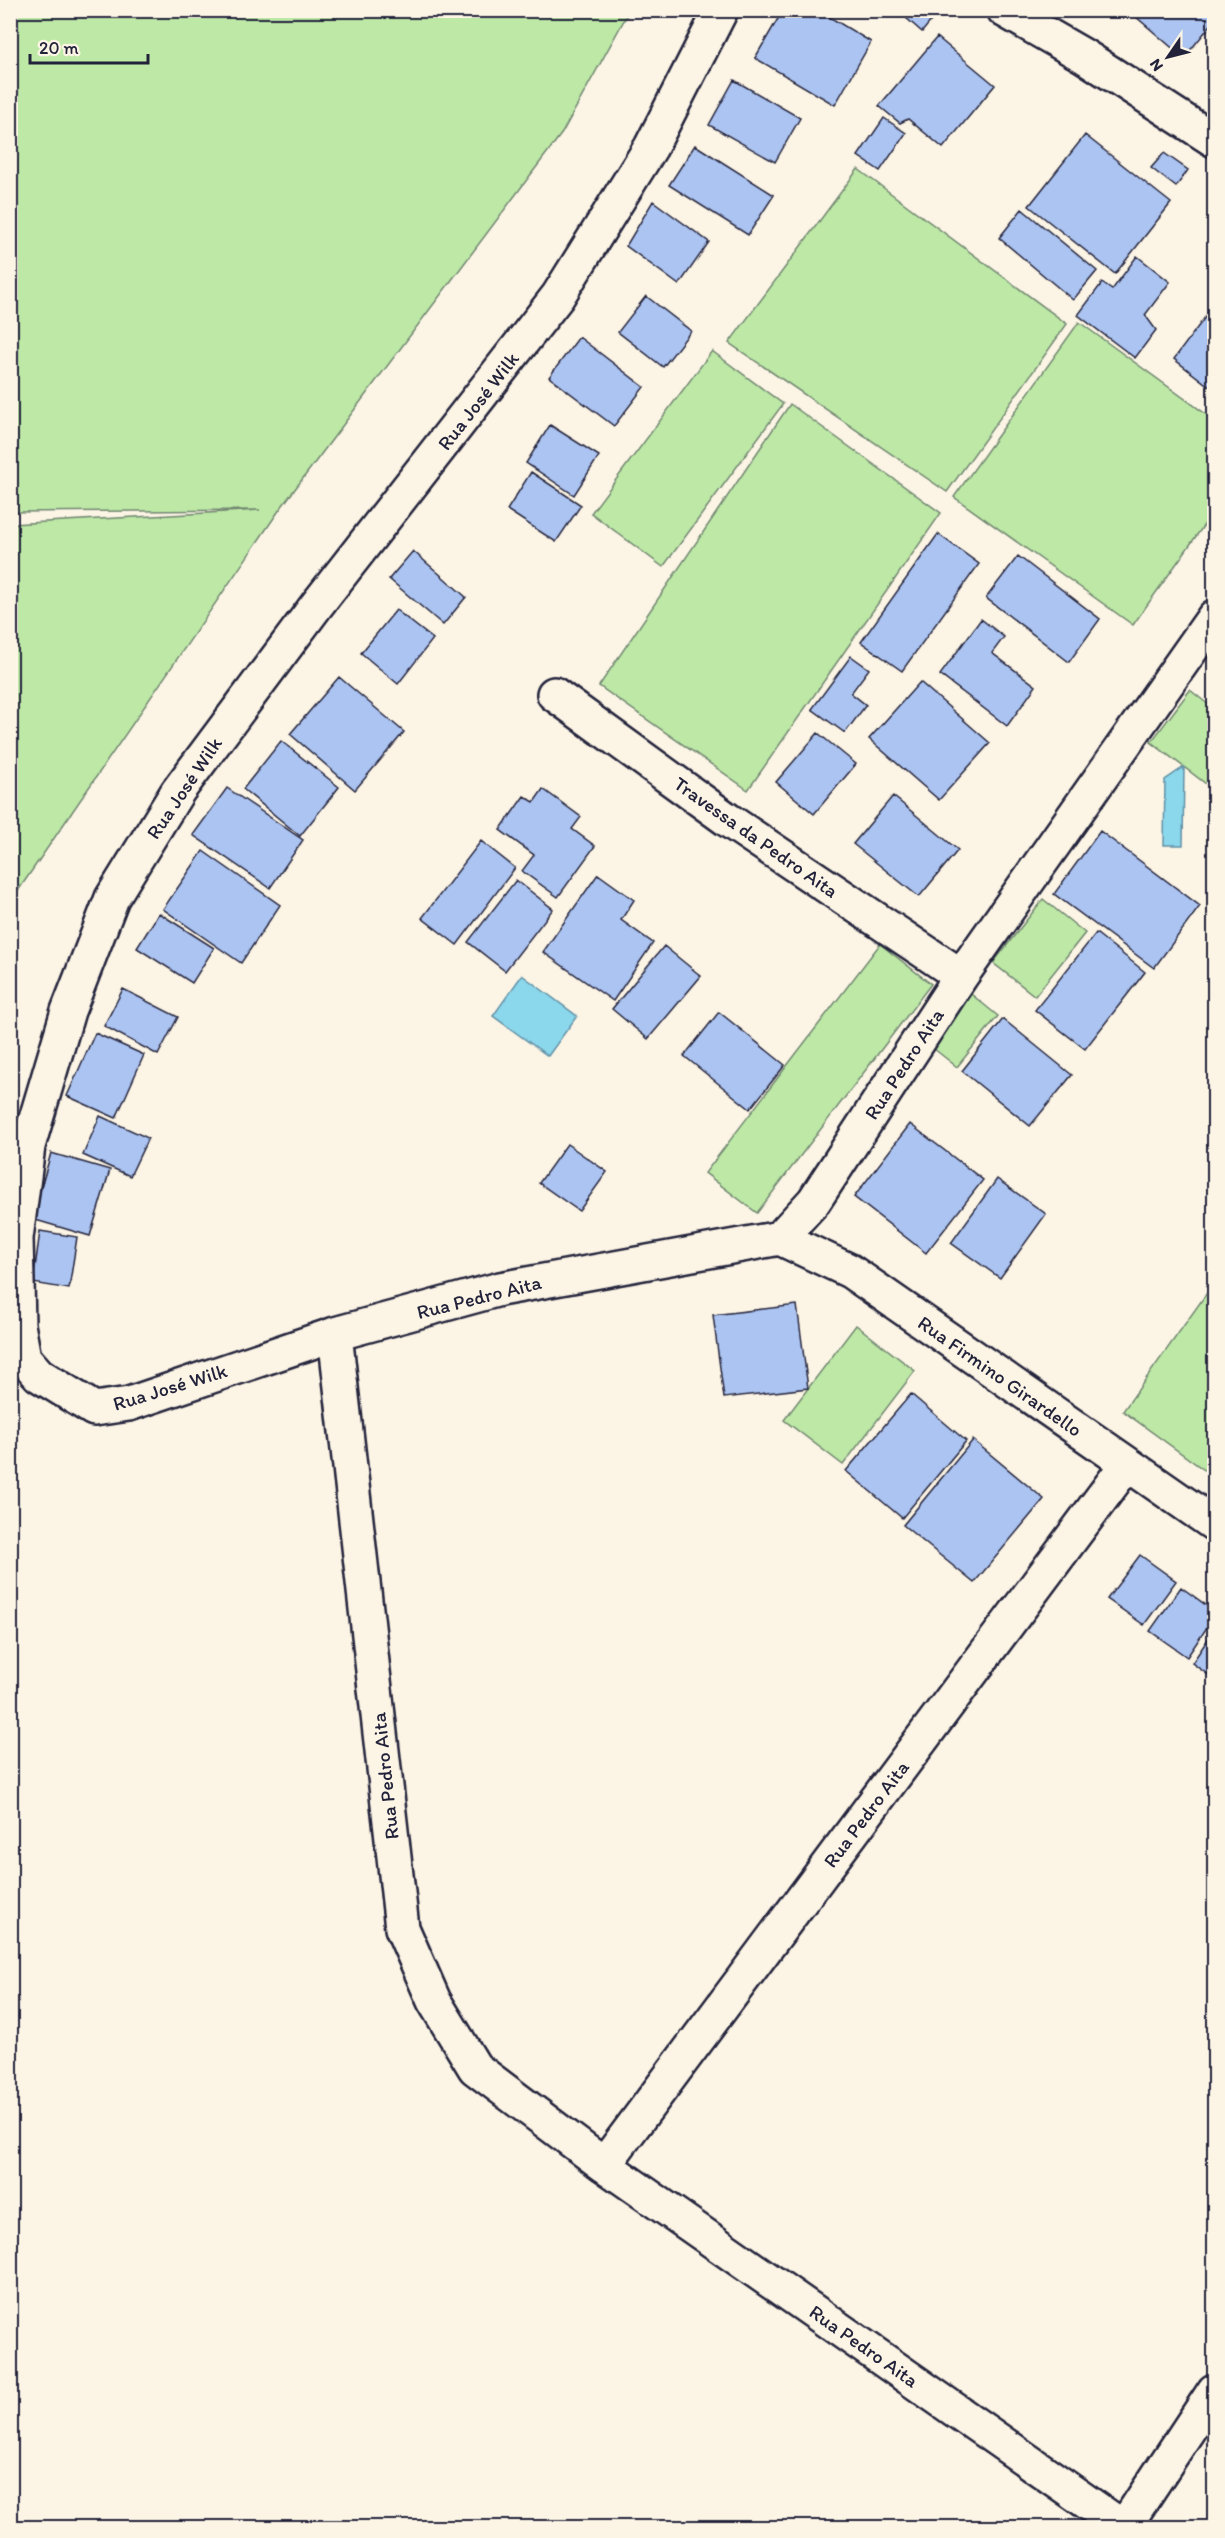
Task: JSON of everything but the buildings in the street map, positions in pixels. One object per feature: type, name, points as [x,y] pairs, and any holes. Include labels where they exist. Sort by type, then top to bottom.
[{"type":"street","name":"Rua José Wilk","points":[[335,1334],[129,1404],[94,1409],[70,1395],[39,1375],[24,1358],[18,1325],[16,1238],[28,1146],[68,1011],[112,898],[178,791],[226,726],[316,606],[558,296],[651,147],[721,10]]},
{"type":"street","points":[[1004,10],[1084,56],[1215,140]]},
{"type":"street","name":"Rua Pedro Aita","points":[[1124,2527],[604,2165],[475,2067],[434,2001],[402,1928],[335,1334],[500,1289],[780,1238],[814,1201],[961,976],[1215,616]]},
{"type":"street","name":"Travessa da Pedro Aita","points":[[554,694],[728,820],[961,976]]},
{"type":"street","name":"Rua Firmino Girardello","points":[[780,1238],[850,1270],[1215,1524]]},
{"type":"street","name":"Rua Pedro Aita","points":[[604,2165],[1127,1464]]},
{"type":"street","points":[[1124,2527],[1215,2391]]},
{"type":"green space","points":[[11,10],[629,11],[562,133],[280,509],[11,901],[11,524],[260,510],[11,512]]},
{"type":"green space","points":[[858,169],[1067,324],[947,492],[729,343]]},
{"type":"green space","points":[[1079,322],[1214,420],[1214,511],[1133,625],[954,497]]},
{"type":"green space","points":[[712,351],[783,404],[663,567],[591,513]]},
{"type":"green space","points":[[790,404],[941,513],[748,790],[599,686]]},
{"type":"green space","points":[[1190,690],[1214,709],[1214,790],[1151,742]]},
{"type":"green space","points":[[1043,899],[1085,933],[1035,996],[993,963]]},
{"type":"green space","points":[[880,944],[931,984],[757,1213],[705,1173]]},
{"type":"green space","points":[[971,994],[998,1016],[957,1067],[929,1045]]},
{"type":"green space","points":[[1214,1283],[1214,1477],[1123,1411]]},
{"type":"green space","points":[[856,1325],[915,1371],[843,1465],[784,1420]]},
{"type":"water","points":[[1184,767],[1183,845],[1164,845],[1165,780]]},
{"type":"water","points":[[522,975],[577,1016],[548,1056],[493,1016]]}]
